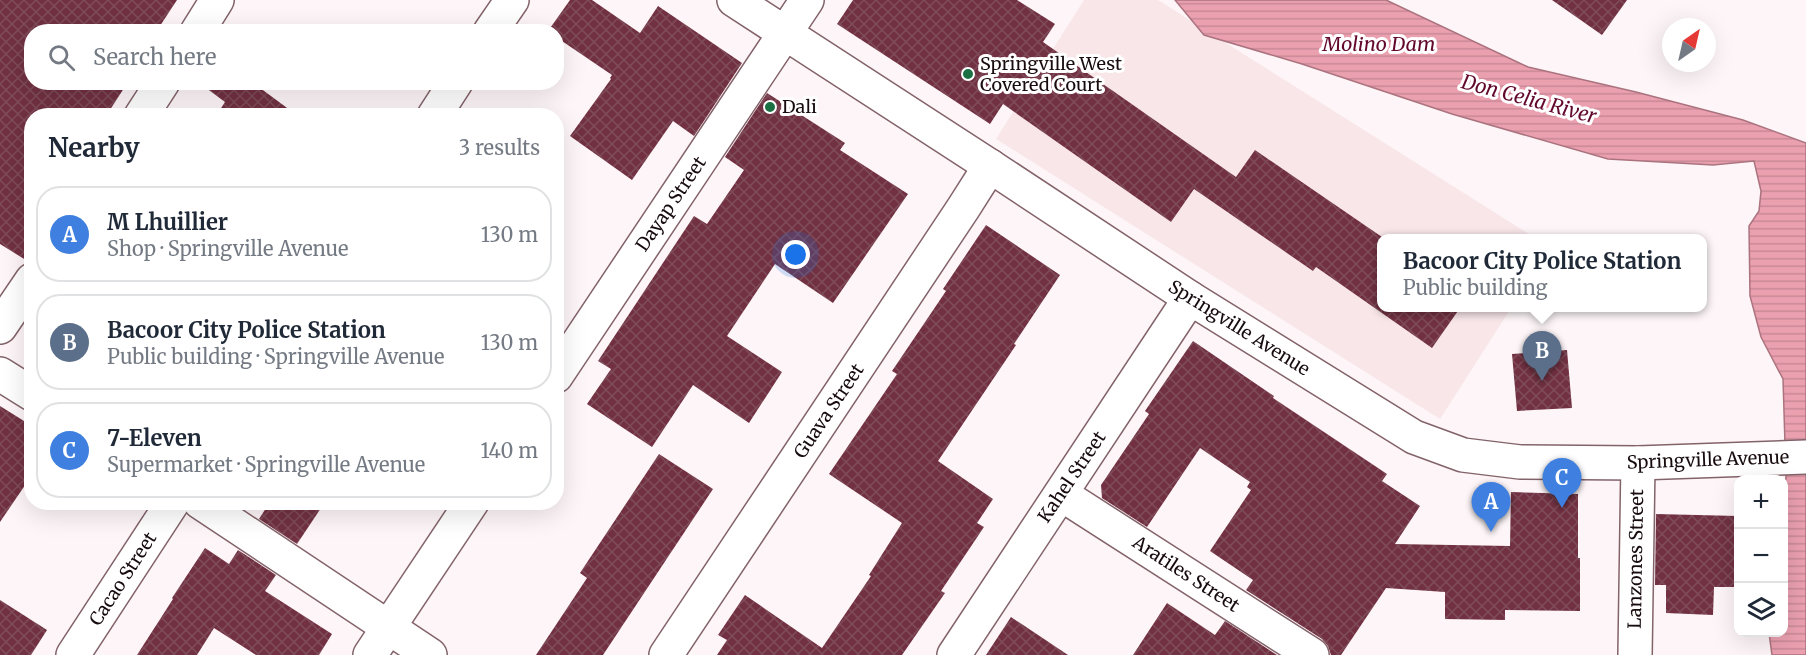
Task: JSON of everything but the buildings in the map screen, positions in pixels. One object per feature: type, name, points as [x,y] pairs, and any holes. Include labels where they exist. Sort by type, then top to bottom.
[{"type":"street","points":[[202,24],[218,0]]},
{"type":"street","points":[[496,24],[512,0]]},
{"type":"street","name":"Springville Avenue","points":[[734,0],[1190,298],[1414,437],[1463,454],[1520,462],[1638,463],[1806,457]]},
{"type":"street","name":"Dayap Street","points":[[564,364],[807,0]]},
{"type":"street","points":[[146,108],[158,90]]},
{"type":"street","points":[[439,108],[451,90]]},
{"type":"street","name":"Guava Street","points":[[666,655],[990,166]]},
{"type":"street","points":[[0,327],[24,292]]},
{"type":"street","name":"Kahel Street","points":[[954,655],[1190,298]]},
{"type":"street","points":[[0,374],[24,389]]},
{"type":"street","name":"Lanzones Street","points":[[1635,655],[1638,463]]},
{"type":"street","name":"Aratiles Street","points":[[1061,494],[1312,655]]},
{"type":"street","name":"Cacao Street","points":[[73,655],[168,510]]},
{"type":"street","points":[[212,510],[430,655]]},
{"type":"street","points":[[370,655],[467,510]]},
{"type":"shaded area","points":[[1084,0],[1158,0],[1529,234],[1377,234],[1377,312],[1508,312],[1440,419],[996,139]]},
{"type":"water","name":"Molino Dam","points":[[1175,0],[1386,0],[1528,67],[1743,120],[1806,143],[1806,655],[1772,655],[1770,637],[1788,637],[1788,475],[1786,475],[1783,379],[1761,337],[1750,296],[1749,226],[1759,211],[1761,191],[1754,161],[1713,165],[1608,159],[1452,114],[1302,64],[1204,35]]},
{"type":"place","name":"Springville West Covered Court","points":[[968,74]]},
{"type":"place","name":"Dali","points":[[770,107]]},
{"type":"place","name":"Bacoor City Police Station","points":[[1542,381]]},
{"type":"place","name":"7-Eleven","points":[[1562,508]]},
{"type":"place","name":"M Lhuillier","points":[[1491,532]]},
{"type":"water label","name":"Don Celia River","points":[[1529,99]]}]
